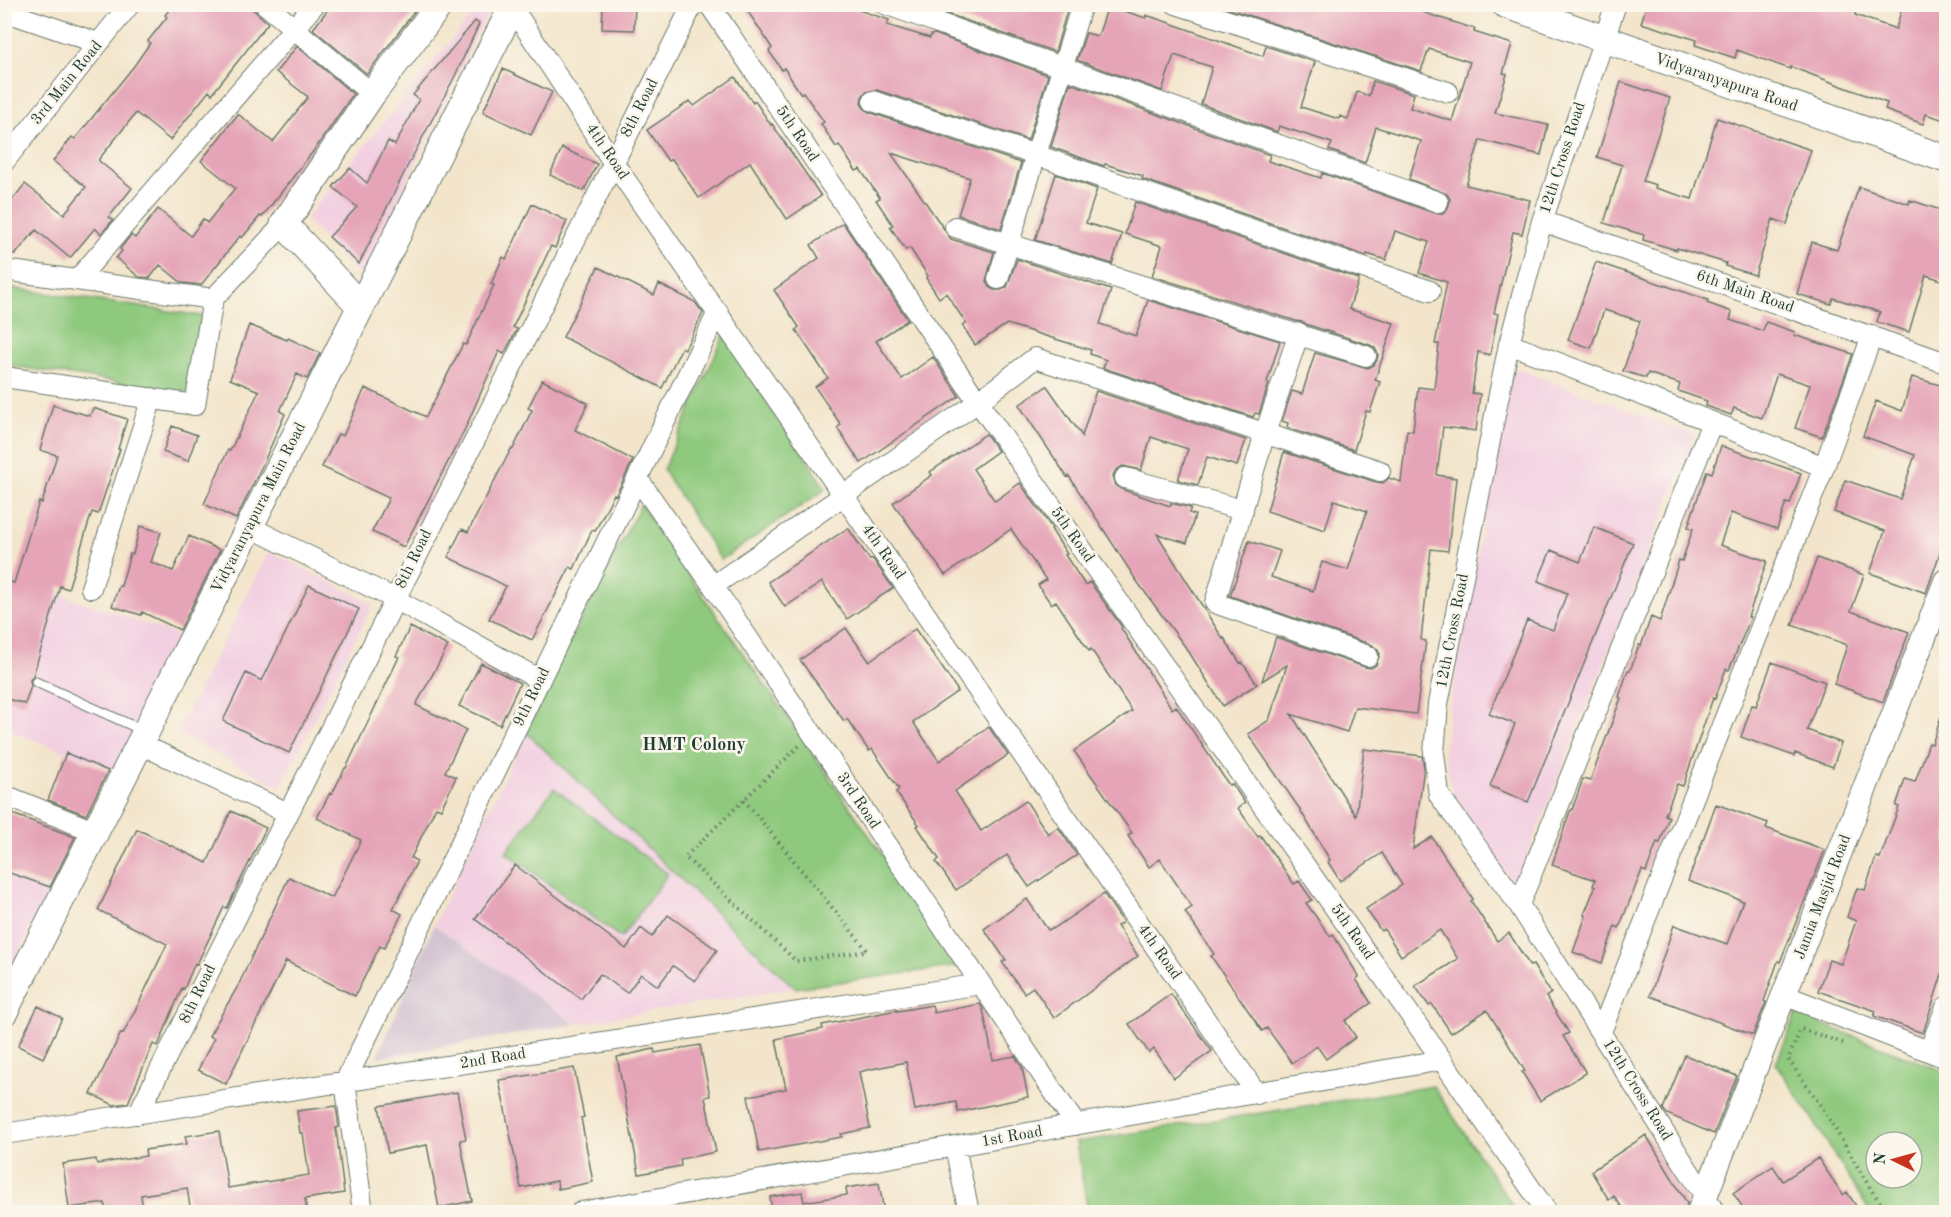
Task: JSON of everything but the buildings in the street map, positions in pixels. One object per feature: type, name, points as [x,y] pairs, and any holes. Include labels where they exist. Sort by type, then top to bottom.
[{"type":"main road","points":[[361,307],[284,224],[372,94],[440,4]]},
{"type":"main road","name":"Vidyaranyapura Road","points":[[1505,4],[1947,159]]},
{"type":"main road","name":"Vidyaranyapura Main Road","points":[[4,1012],[513,6]]},
{"type":"street","name":"3rd Main Road","points":[[8,153],[130,4]]},
{"type":"street","points":[[265,4],[372,94]]},
{"type":"street","points":[[77,280],[315,4]]},
{"type":"street","name":"8th Road","points":[[138,1114],[693,4]]},
{"type":"street","name":"5th Road","points":[[709,4],[978,402],[1547,1212]]},
{"type":"street","points":[[885,4],[1438,202]]},
{"type":"street","points":[[999,279],[1082,4]]},
{"type":"street","points":[[1176,4],[1448,92]]},
{"type":"street","name":"12th Cross Road","points":[[1616,4],[1542,221],[1509,344],[1438,704],[1434,753],[1439,795],[1519,904],[1601,1032],[1706,1207]]},
{"type":"street","name":"4th Road","points":[[513,6],[612,162],[718,312],[1257,1094]]},
{"type":"street","points":[[4,11],[98,43]]},
{"type":"street","points":[[873,101],[1430,291]]},
{"type":"street","name":"6th Main Road","points":[[1542,221],[1947,363]]},
{"type":"street","points":[[4,377],[195,405],[213,300],[284,224]]},
{"type":"street","points":[[955,227],[1299,333],[1366,356]]},
{"type":"street","points":[[4,270],[213,300]]},
{"type":"street","name":"9th Road","points":[[345,1082],[718,312]]},
{"type":"street","points":[[1299,333],[1265,433],[1215,603],[1368,656]]},
{"type":"street","points":[[1601,1032],[1824,466],[1872,336]]},
{"type":"street","points":[[1509,344],[1824,466]]},
{"type":"street","points":[[714,586],[978,402],[1035,358],[1380,471]]},
{"type":"street","points":[[91,588],[152,398]]},
{"type":"street","points":[[1519,904],[1712,422]]},
{"type":"street","points":[[1125,478],[1243,510]]},
{"type":"street","name":"3rd Road","points":[[638,479],[714,586],[1076,1125]]},
{"type":"street","points":[[250,527],[395,599],[540,680]]},
{"type":"street","name":"Jamia Masjid Road","points":[[1706,1207],[1784,995],[1947,582]]},
{"type":"street","points":[[143,738],[288,813]]},
{"type":"street","points":[[4,795],[96,832]]},
{"type":"street","name":"2nd Road","points":[[4,1134],[981,984]]},
{"type":"street","points":[[1784,995],[1938,1054],[1947,1007]]},
{"type":"street","name":"1st Road","points":[[581,1212],[1442,1060]]},
{"type":"street","points":[[345,1082],[363,1212]]},
{"type":"street","points":[[955,1147],[969,1212]]},
{"type":"lane","points":[[36,682],[143,738]]},
{"type":"path","points":[[744,800],[868,951],[795,961],[685,857],[812,734]]},
{"type":"path","points":[[1845,1043],[1801,1029],[1788,1059],[1824,1110],[1887,1212]]},
{"type":"shaded area","points":[[480,5],[488,12],[361,276],[305,219]]},
{"type":"shaded area","points":[[1512,367],[1695,435],[1515,886],[1452,791],[1444,754],[1450,703]]},
{"type":"shaded area","points":[[269,551],[373,604],[280,787],[177,733]]},
{"type":"shaded area","points":[[4,575],[187,638],[119,772],[5,729]]},
{"type":"shaded area","points":[[526,732],[795,988],[575,1024],[434,925]]},
{"type":"shaded area","points":[[5,874],[49,891],[5,979]]},
{"type":"shaded area","points":[[434,925],[575,1024],[377,1058]]},
{"type":"green space","points":[[4,287],[202,316],[191,393],[5,365]]},
{"type":"green space","points":[[724,335],[826,489],[721,560],[663,470]]},
{"type":"green space","points":[[641,504],[960,966],[795,988],[526,732]]},
{"type":"green space","points":[[554,788],[668,874],[621,938],[506,852]]},
{"type":"green space","points":[[1796,1014],[1946,1072],[1946,1212],[1870,1212],[1776,1064]]},
{"type":"green space","points":[[1433,1086],[1517,1212],[1088,1212],[1076,1142]]},
{"type":"district","name":"HMT Colony","points":[[694,745]]}]
